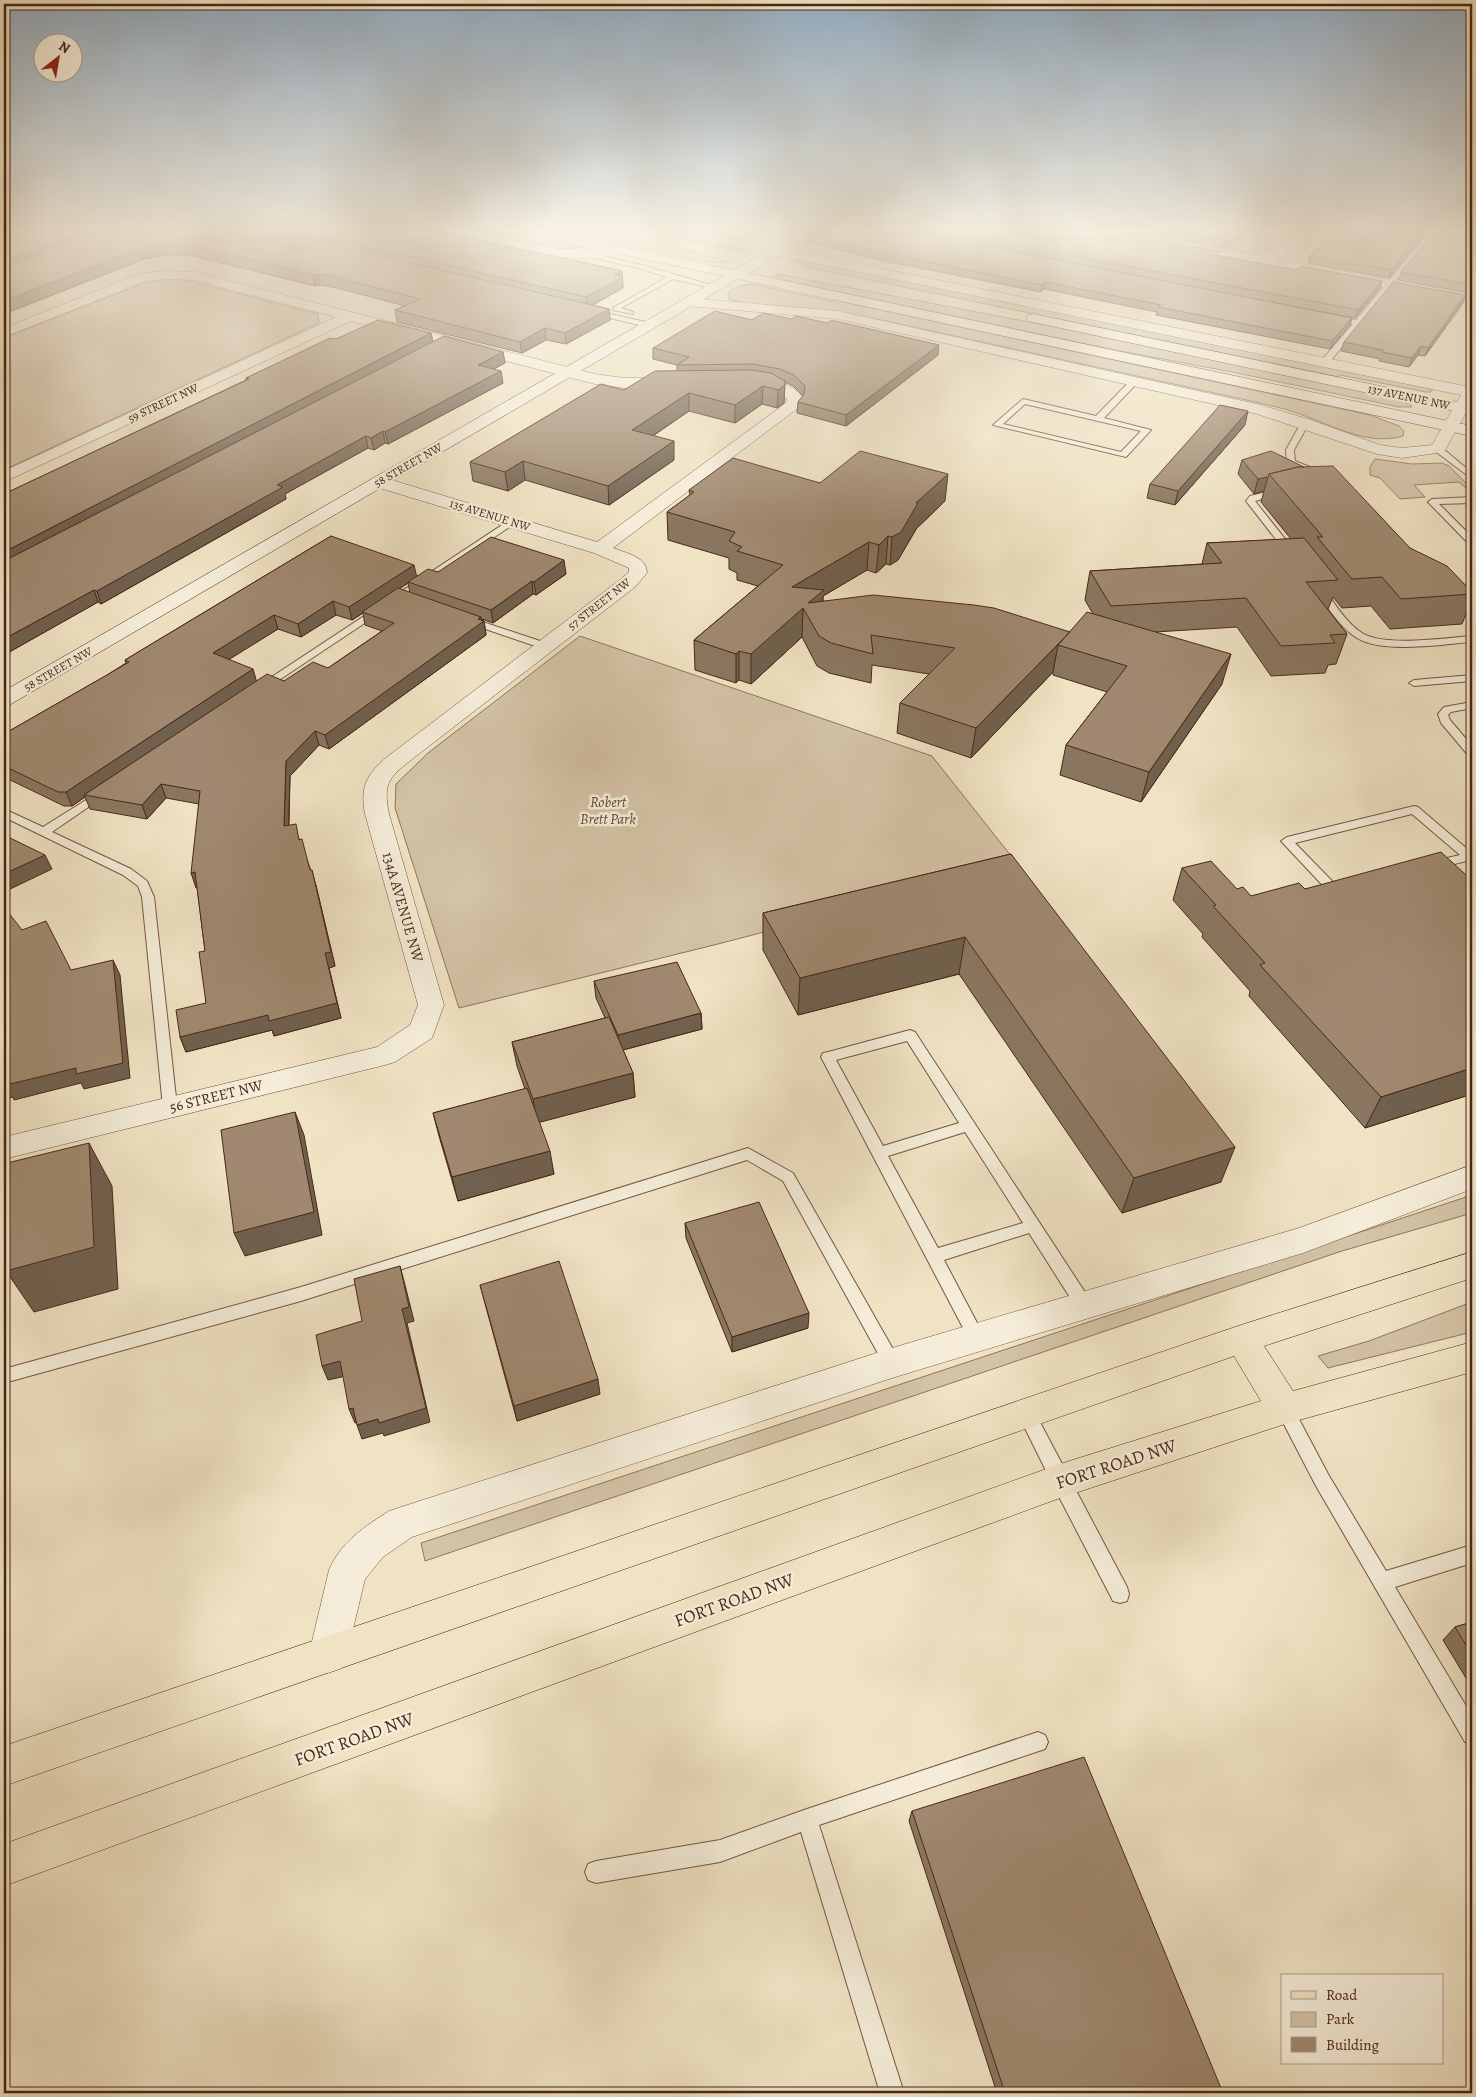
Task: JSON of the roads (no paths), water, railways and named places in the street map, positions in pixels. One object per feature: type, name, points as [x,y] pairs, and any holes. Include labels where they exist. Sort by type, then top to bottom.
[{"type":"main road","points":[[4,1766],[1026,1412],[1241,1339],[1472,1265]]},
{"type":"main road","points":[[1241,1339],[1285,1409]]},
{"type":"main road","name":"FORT ROAD NW","points":[[4,1866],[1060,1481],[1285,1409],[1472,1357]]},
{"type":"street","name":"59 STREET NW","points":[[4,478],[322,329]]},
{"type":"street","points":[[393,329],[445,344],[624,383],[683,382]]},
{"type":"street","name":"58 STREET NW","points":[[4,700],[568,372],[634,329]]},
{"type":"street","points":[[899,329],[1260,410],[1305,423],[1377,449],[1402,453],[1438,449]]},
{"type":"street","name":"137 AVENUE NW","points":[[991,329],[1472,431]]},
{"type":"street","name":"137 AVENUE NW","points":[[1083,329],[1466,409]]},
{"type":"street","name":"137 AVENUE NW","points":[[1161,329],[1471,390]]},
{"type":"street","points":[[600,549],[794,405],[796,398],[787,390],[774,384],[732,381]]},
{"type":"street","points":[[1450,426],[1466,409],[1471,390]]},
{"type":"street","name":"137 AVENUE NW","points":[[1438,449],[1450,426]]},
{"type":"street","name":"135 AVENUE NW","points":[[379,482],[600,549]]},
{"type":"street","name":"57 STREET NW","points":[[376,782],[387,768],[403,755],[638,573],[638,566],[624,558],[600,549]]},
{"type":"street","name":"134A AVENUE NW","points":[[376,782],[373,798],[376,814],[431,1006],[422,1031]]},
{"type":"street","name":"56 STREET NW","points":[[4,1148],[385,1055],[422,1031]]},
{"type":"street","points":[[328,1654],[348,1570],[370,1544],[402,1523],[892,1363],[1303,1240],[1472,1177]]},
{"type":"lane","points":[[1325,362],[1352,329]]},
{"type":"lane","points":[[1098,419],[1134,382]]},
{"type":"lane","points":[[1023,401],[1098,419],[1147,430],[1123,456],[997,426],[1023,401]]},
{"type":"lane","points":[[1305,423],[1290,450],[1291,462],[1315,472]]},
{"type":"lane","points":[[1438,449],[1472,477]]},
{"type":"lane","points":[[1291,492],[1272,493],[1253,498],[1250,501],[1297,560]]},
{"type":"lane","points":[[1472,500],[1432,502],[1472,542]]},
{"type":"lane","points":[[250,694],[403,598],[510,522]]},
{"type":"lane","points":[[1314,582],[1360,636],[1380,643],[1472,639]]},
{"type":"lane","points":[[462,618],[545,646]]},
{"type":"lane","points":[[1414,683],[1472,678]]},
{"type":"lane","points":[[1472,705],[1448,709],[1443,714],[1445,722],[1472,752]]},
{"type":"lane","points":[[45,831],[110,787]]},
{"type":"lane","points":[[1359,881],[1331,888],[1287,841],[1414,810],[1471,858]]},
{"type":"lane","points":[[4,813],[45,831],[127,872],[143,884],[148,897],[170,1107]]},
{"type":"lane","points":[[1424,867],[1471,858]]},
{"type":"lane","points":[[977,1338],[828,1056],[910,1035],[1084,1305]]},
{"type":"lane","points":[[879,1153],[968,1126]]},
{"type":"lane","points":[[4,1376],[301,1294],[748,1154],[788,1177],[892,1363]]},
{"type":"lane","points":[[934,1256],[1033,1226]]},
{"type":"lane","points":[[1285,1409],[1322,1480],[1383,1581],[1472,1736]]},
{"type":"lane","points":[[1026,1412],[1120,1594]]},
{"type":"lane","points":[[1383,1581],[1472,1554]]},
{"type":"lane","points":[[596,1872],[720,1851],[1038,1742]]},
{"type":"lane","points":[[807,1820],[892,2093]]},
{"type":"park label","name":"Robert Brett Park","points":[[608,810]]}]
